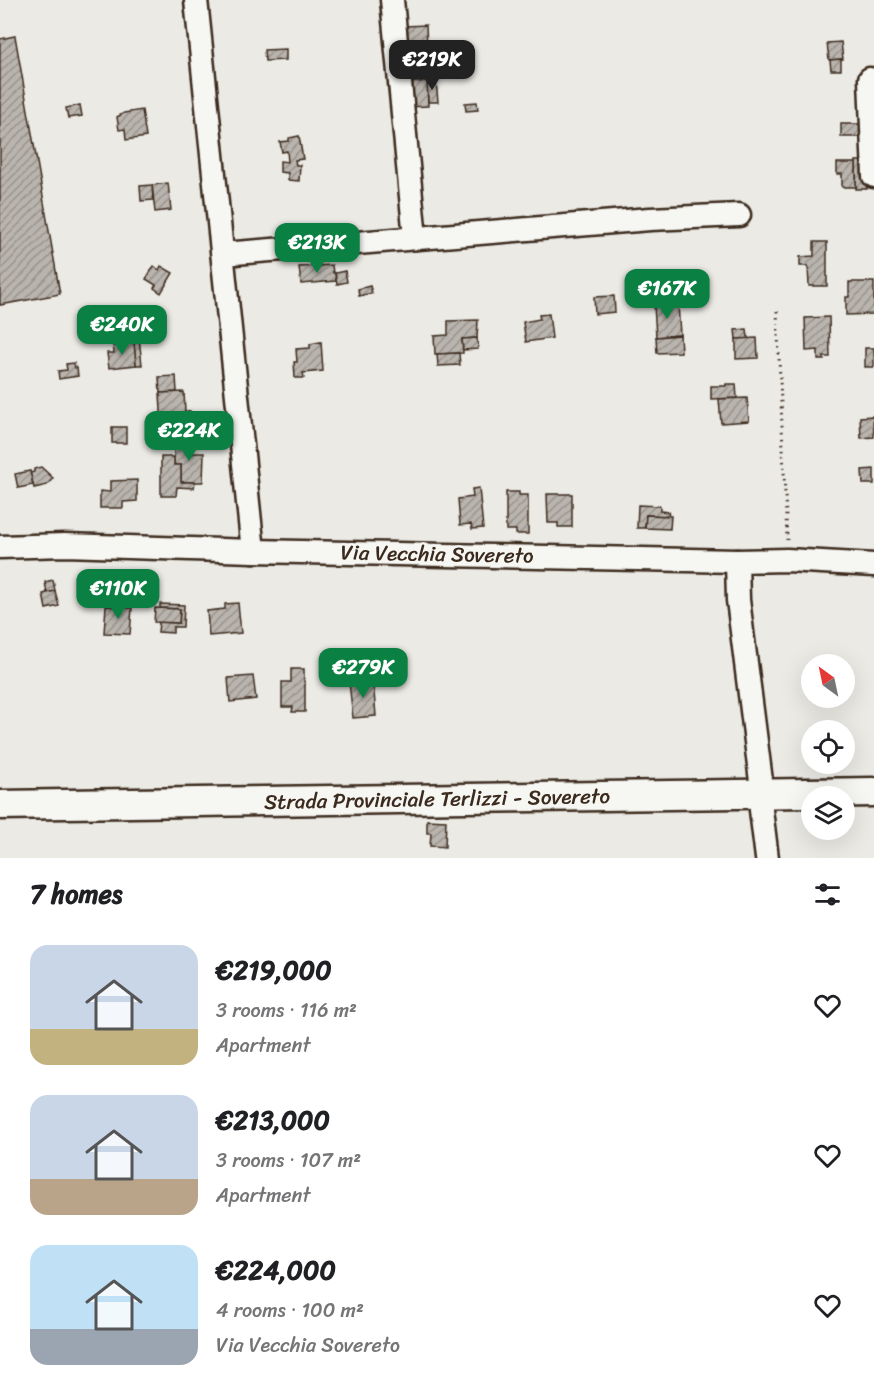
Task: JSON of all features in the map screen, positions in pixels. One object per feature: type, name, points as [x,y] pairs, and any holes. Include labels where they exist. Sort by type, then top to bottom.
[{"type":"main road","name":"Strada Provinciale Terlizzi - Sovereto","points":[[0,805],[874,792]]},
{"type":"street","points":[[196,0],[253,551]]},
{"type":"street","points":[[392,0],[415,238]]},
{"type":"street","points":[[870,79],[874,176]]},
{"type":"street","points":[[223,254],[650,219],[739,215]]},
{"type":"street","name":"Via Vecchia Sovereto","points":[[0,547],[65,545],[253,551],[736,561],[788,560],[874,566]]},
{"type":"street","points":[[736,561],[738,600],[761,781],[761,810],[767,858]]},
{"type":"path","points":[[777,311],[788,560]]},
{"type":"building","points":[[426,25],[427,48],[407,50],[406,26]]},
{"type":"building","points":[[15,36],[60,294],[0,305],[0,39]]},
{"type":"building","points":[[841,42],[843,59],[829,60],[827,43]]},
{"type":"building","points":[[286,49],[286,60],[265,61],[264,50]]},
{"type":"building","points":[[841,59],[841,70],[831,70],[830,60]]},
{"type":"building","points":[[436,80],[438,102],[428,102],[427,81]]},
{"type":"building","points":[[427,81],[428,106],[409,107],[408,83]]},
{"type":"building","points":[[477,102],[478,110],[466,111],[465,103]]},
{"type":"building","points":[[80,105],[82,116],[68,118],[66,108]]},
{"type":"building","points":[[142,110],[146,137],[126,140],[125,129],[119,130],[117,117],[124,113]]},
{"type":"building","points":[[841,124],[864,124],[865,137],[841,137]]},
{"type":"building","points":[[299,136],[303,159],[295,160],[296,165],[300,165],[299,181],[288,180],[288,173],[280,172],[280,161],[288,162],[287,151],[282,152],[280,142]]},
{"type":"building","points":[[856,161],[867,161],[867,189],[856,189]]},
{"type":"building","points":[[837,163],[856,163],[856,187],[842,187],[842,174],[837,174]]},
{"type":"building","points":[[168,183],[171,210],[155,212],[152,185]]},
{"type":"building","points":[[152,185],[153,200],[141,201],[140,186]]},
{"type":"building","points":[[814,242],[827,242],[827,286],[809,286],[808,266],[800,266],[800,257],[814,256]]},
{"type":"building","points":[[332,265],[336,281],[301,284],[299,267]]},
{"type":"building","points":[[154,266],[159,270],[161,266],[173,273],[161,293],[154,288],[156,285],[146,279]]},
{"type":"building","points":[[345,271],[347,282],[337,284],[335,273]]},
{"type":"building","points":[[849,282],[874,282],[874,314],[846,315]]},
{"type":"building","points":[[370,286],[372,293],[359,296],[358,289]]},
{"type":"building","points":[[614,296],[615,312],[595,314],[594,297]]},
{"type":"building","points":[[678,303],[680,335],[656,337],[654,305]]},
{"type":"building","points":[[549,314],[552,338],[526,342],[523,322],[540,319],[539,315]]},
{"type":"building","points":[[829,317],[830,357],[818,360],[818,350],[806,351],[805,318]]},
{"type":"building","points":[[478,320],[477,338],[462,339],[463,353],[435,354],[434,336],[448,335],[448,321]]},
{"type":"building","points":[[114,326],[115,336],[100,338],[99,328]]},
{"type":"building","points":[[747,329],[748,339],[736,339],[735,330]]},
{"type":"building","points":[[680,335],[681,352],[657,353],[656,337]]},
{"type":"building","points":[[133,337],[139,337],[142,365],[136,365]]},
{"type":"building","points":[[477,338],[478,349],[463,350],[462,339]]},
{"type":"building","points":[[757,338],[758,358],[736,359],[736,339]]},
{"type":"building","points":[[134,342],[136,365],[109,368],[107,353],[114,353],[113,344]]},
{"type":"building","points":[[321,342],[323,371],[303,373],[304,378],[295,378],[296,349],[310,348],[310,344]]},
{"type":"building","points":[[865,348],[874,348],[874,367],[865,367]]},
{"type":"building","points":[[459,353],[460,365],[438,366],[437,354]]},
{"type":"building","points":[[74,363],[78,376],[59,379],[58,371],[67,370],[66,364]]},
{"type":"building","points":[[176,376],[177,392],[160,393],[159,377]]},
{"type":"building","points":[[726,384],[736,384],[737,398],[711,399],[711,386],[726,386]]},
{"type":"building","points":[[184,392],[185,412],[190,411],[191,428],[162,429],[160,393]]},
{"type":"building","points":[[747,398],[749,421],[721,423],[719,399]]},
{"type":"building","points":[[873,415],[874,437],[861,438],[860,417]]},
{"type":"building","points":[[112,427],[126,427],[126,443],[112,443]]},
{"type":"building","points":[[174,439],[190,440],[190,453],[204,453],[203,482],[181,482],[181,465],[174,465]]},
{"type":"building","points":[[161,457],[174,457],[174,465],[181,465],[181,482],[195,482],[194,488],[177,487],[176,496],[161,496]]},
{"type":"building","points":[[41,467],[53,478],[47,485],[34,488],[30,473]]},
{"type":"building","points":[[874,469],[874,484],[863,484],[862,470]]},
{"type":"building","points":[[30,471],[33,485],[18,488],[15,474]]},
{"type":"building","points":[[137,480],[137,501],[123,502],[123,508],[100,508],[100,491],[110,492],[110,481]]},
{"type":"building","points":[[479,488],[483,528],[472,529],[471,524],[460,525],[458,499],[473,497],[472,489]]},
{"type":"building","points":[[506,492],[528,495],[528,534],[516,534],[516,530],[506,530]]},
{"type":"building","points":[[547,494],[572,494],[572,527],[558,527],[558,523],[548,523]]},
{"type":"building","points":[[638,505],[660,506],[660,511],[669,512],[668,516],[646,515],[645,528],[637,528]]},
{"type":"building","points":[[646,515],[671,516],[670,529],[645,528]]},
{"type":"building","points":[[53,580],[55,591],[47,593],[45,582]]},
{"type":"building","points":[[55,591],[59,606],[46,609],[43,594]]},
{"type":"building","points":[[238,603],[241,633],[209,636],[207,611],[225,609],[225,604]]},
{"type":"building","points":[[160,604],[184,605],[183,627],[173,627],[173,633],[158,632],[159,622],[179,623],[180,609],[160,608]]},
{"type":"building","points":[[106,606],[132,608],[130,634],[104,633]]},
{"type":"building","points":[[155,608],[180,609],[179,623],[154,622]]},
{"type":"building","points":[[291,669],[304,669],[305,712],[292,712],[293,707],[282,707],[282,682],[291,682]]},
{"type":"building","points":[[253,676],[256,699],[230,702],[228,678]]},
{"type":"building","points":[[373,680],[376,716],[353,718],[349,682]]},
{"type":"building","points":[[427,820],[446,821],[445,847],[430,846],[431,833],[427,833]]}]
